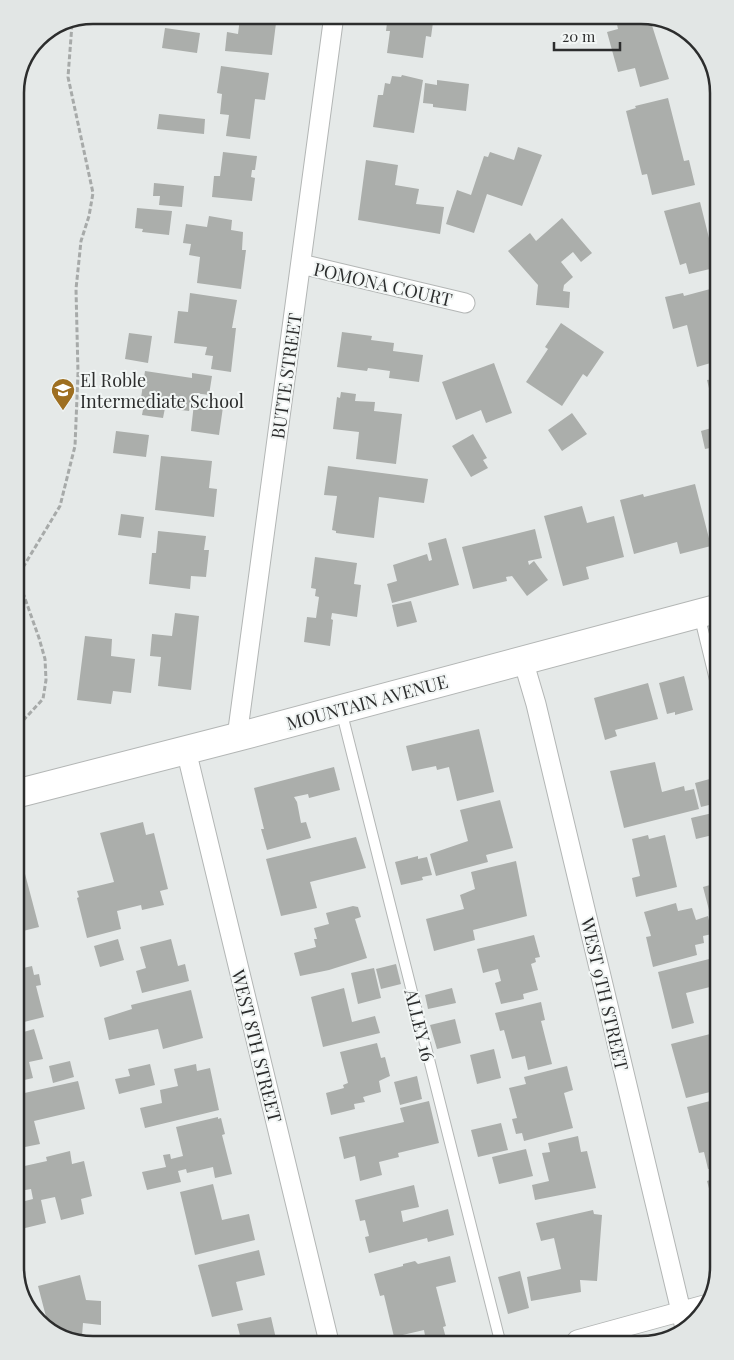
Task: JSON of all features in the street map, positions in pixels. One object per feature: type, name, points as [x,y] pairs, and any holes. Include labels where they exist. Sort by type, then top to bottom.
[{"type":"main road","name":"MOUNTAIN AVENUE","points":[[24,792],[237,737],[707,611]]},
{"type":"street","name":"BUTTE STREET","points":[[237,737],[333,24]]},
{"type":"street","name":"POMONA COURT","points":[[301,264],[465,303]]},
{"type":"street","name":"WEST 9TH STREET","points":[[523,660],[536,704],[683,1319]]},
{"type":"street","name":"WEST 8TH STREET","points":[[186,750],[329,1336]]},
{"type":"street","points":[[597,1336],[683,1319]]},
{"type":"lane","points":[[707,611],[710,635]]},
{"type":"lane","name":"ALLEY 16","points":[[341,709],[499,1336]]},
{"type":"path","points":[[24,567],[60,506],[75,446],[78,408],[76,289],[81,241],[89,216],[93,193],[68,77],[72,27]]},
{"type":"path","points":[[24,596],[40,638],[45,659],[46,680],[43,699],[24,720]]},
{"type":"building","points":[[239,24],[276,24],[272,55],[225,51],[227,32],[238,34]]},
{"type":"building","points":[[387,24],[433,24],[431,37],[426,36],[423,58],[387,53],[390,31],[386,31]]},
{"type":"building","points":[[617,24],[652,25],[669,79],[640,87],[635,68],[618,72],[607,32],[618,29]]},
{"type":"building","points":[[165,28],[200,33],[197,53],[162,48]]},
{"type":"building","points":[[221,66],[269,73],[265,100],[255,99],[250,139],[226,136],[229,115],[220,114],[222,94],[217,93]]},
{"type":"building","points":[[402,75],[423,80],[414,133],[373,127],[378,95],[383,95],[385,83],[390,84],[392,76],[401,77]]},
{"type":"building","points":[[437,80],[469,84],[466,111],[433,107],[433,104],[423,103],[425,83],[437,85]]},
{"type":"building","points":[[668,98],[684,161],[689,160],[695,185],[652,195],[647,174],[642,175],[626,111],[636,108],[635,106]]},
{"type":"building","points":[[159,114],[205,119],[204,134],[157,129]]},
{"type":"building","points":[[518,147],[542,155],[522,206],[487,194],[474,233],[446,224],[457,190],[471,195],[484,156],[488,157],[490,152],[514,160]]},
{"type":"building","points":[[223,152],[257,156],[255,170],[252,170],[251,177],[255,178],[252,201],[212,197],[214,176],[220,176]]},
{"type":"building","points":[[366,160],[398,165],[395,185],[419,189],[416,204],[444,207],[440,234],[358,220]]},
{"type":"building","points":[[154,183],[184,186],[182,207],[159,205],[160,196],[153,196]]},
{"type":"building","points":[[700,202],[710,242],[710,269],[689,274],[686,263],[680,265],[664,211]]},
{"type":"building","points":[[137,208],[172,211],[169,235],[142,232],[143,229],[135,228]]},
{"type":"building","points":[[209,216],[232,220],[231,230],[243,232],[242,250],[246,250],[241,289],[197,283],[200,257],[189,255],[191,244],[183,243],[186,224],[207,227]]},
{"type":"building","points":[[562,218],[592,253],[581,262],[573,252],[561,262],[573,277],[564,285],[563,291],[570,292],[569,308],[536,305],[538,285],[508,251],[530,233],[536,241]]},
{"type":"building","points":[[710,289],[710,363],[697,367],[687,325],[673,329],[665,297],[683,293],[684,296]]},
{"type":"building","points":[[190,293],[237,300],[232,328],[236,328],[231,372],[211,369],[213,356],[205,355],[207,347],[174,343],[178,311],[188,312]]},
{"type":"building","points":[[561,323],[604,352],[587,377],[583,374],[562,406],[526,382],[548,349],[545,347]]},
{"type":"building","points":[[342,332],[372,336],[371,340],[394,343],[393,351],[423,355],[419,382],[389,378],[390,371],[368,368],[367,371],[337,367]]},
{"type":"building","points":[[129,333],[152,336],[148,363],[125,359]]},
{"type":"building","points":[[494,363],[512,413],[486,423],[481,410],[456,420],[442,382]]},
{"type":"building","points":[[145,371],[192,378],[192,373],[212,376],[209,395],[194,393],[189,411],[165,408],[163,418],[142,415],[145,399],[141,398]]},
{"type":"building","points":[[707,380],[710,380],[710,392]]},
{"type":"building","points":[[341,392],[356,394],[355,401],[375,402],[374,411],[402,414],[396,464],[356,459],[359,432],[333,429],[337,397],[340,398]]},
{"type":"building","points":[[194,403],[223,407],[219,435],[191,431]]},
{"type":"building","points":[[572,413],[587,434],[562,451],[548,430]]},
{"type":"building","points":[[710,428],[710,448],[705,449],[701,431]]},
{"type":"building","points":[[116,431],[149,435],[146,457],[113,453]]},
{"type":"building","points":[[473,434],[487,458],[483,460],[488,468],[471,477],[452,446]]},
{"type":"building","points":[[161,456],[212,461],[209,488],[217,489],[214,517],[155,510]]},
{"type":"building","points":[[328,466],[428,479],[424,503],[379,497],[374,538],[336,533],[336,531],[332,530],[337,496],[324,495]]},
{"type":"building","points":[[695,484],[710,546],[680,554],[677,542],[634,554],[620,500],[643,494],[644,497]]},
{"type":"building","points":[[582,506],[587,523],[614,516],[624,557],[586,567],[589,579],[563,586],[544,516]]},
{"type":"building","points":[[121,514],[144,517],[141,538],[118,535]]},
{"type":"building","points":[[535,529],[542,558],[528,561],[529,565],[534,561],[548,580],[527,596],[512,576],[506,577],[507,581],[473,589],[462,547]]},
{"type":"building","points":[[158,531],[206,536],[204,550],[209,550],[206,577],[191,576],[190,589],[149,584],[152,553],[156,553]]},
{"type":"building","points":[[446,538],[459,585],[392,603],[387,584],[397,581],[393,565],[427,554],[429,561],[432,560],[428,543]]},
{"type":"building","points":[[315,557],[357,563],[354,584],[361,585],[357,617],[332,613],[330,646],[304,642],[307,617],[316,618],[319,597],[315,596],[316,589],[311,588]]},
{"type":"building","points":[[411,601],[417,622],[397,627],[392,605]]},
{"type":"building","points":[[175,613],[199,616],[191,690],[158,686],[161,657],[150,656],[152,634],[172,636]]},
{"type":"building","points":[[85,636],[112,639],[111,656],[135,659],[131,693],[113,691],[111,704],[77,700]]},
{"type":"building","points":[[684,676],[693,710],[675,715],[675,712],[667,714],[659,683]]},
{"type":"building","points":[[648,683],[658,719],[615,730],[617,736],[605,740],[594,698]]},
{"type":"building","points":[[479,729],[494,792],[457,801],[449,767],[437,770],[436,766],[412,771],[406,746]]},
{"type":"building","points":[[655,762],[662,792],[684,786],[685,791],[694,789],[699,809],[624,828],[610,771]]},
{"type":"building","points":[[334,767],[340,790],[309,798],[308,794],[294,797],[297,802],[301,823],[306,822],[311,838],[267,850],[261,829],[264,829],[254,788]]},
{"type":"building","points":[[710,779],[710,805],[701,807],[695,783]]},
{"type":"building","points":[[500,800],[513,848],[486,855],[488,862],[436,876],[430,854],[468,841],[460,810]]},
{"type":"building","points":[[710,814],[710,836],[696,839],[691,818]]},
{"type":"building","points":[[143,822],[146,835],[154,833],[168,889],[160,891],[164,905],[142,910],[141,905],[117,911],[121,929],[87,938],[77,891],[114,882],[100,833]]},
{"type":"building","points":[[648,835],[649,839],[665,835],[677,887],[636,897],[632,878],[640,876],[632,839]]},
{"type":"building","points":[[356,837],[366,868],[310,882],[317,908],[281,916],[266,859]]},
{"type":"building","points":[[418,856],[418,859],[427,857],[432,875],[422,877],[423,880],[401,885],[395,862]]},
{"type":"building","points":[[516,861],[527,916],[473,930],[475,940],[434,951],[426,919],[464,909],[460,895],[475,889],[471,872]]},
{"type":"building","points":[[24,870],[39,927],[24,931]]},
{"type":"building","points":[[710,885],[710,910],[709,910],[703,887]]},
{"type":"building","points":[[676,903],[678,911],[692,908],[696,920],[708,916],[710,934],[703,936],[704,943],[695,945],[697,955],[653,967],[646,937],[651,936],[644,912]]},
{"type":"building","points":[[353,906],[358,907],[361,917],[355,919],[367,958],[329,970],[300,976],[294,953],[316,947],[314,939],[317,939],[314,928],[329,924],[326,913]]},
{"type":"building","points":[[534,935],[540,957],[535,958],[536,962],[531,964],[538,990],[523,994],[524,999],[501,1004],[495,983],[501,981],[498,969],[483,973],[477,949]]},
{"type":"building","points":[[118,939],[124,960],[100,967],[94,946]]},
{"type":"building","points":[[171,939],[178,966],[185,964],[189,981],[142,993],[136,971],[146,968],[140,947]]},
{"type":"building","points":[[710,959],[710,987],[686,993],[694,1023],[672,1029],[658,972]]},
{"type":"building","points":[[396,964],[401,984],[381,989],[376,969]]},
{"type":"building","points":[[32,966],[34,975],[39,974],[41,985],[36,986],[44,1017],[24,1022],[24,968]]},
{"type":"building","points":[[374,968],[381,998],[358,1004],[351,973]]},
{"type":"building","points":[[344,988],[352,1022],[375,1016],[380,1033],[323,1047],[311,997]]},
{"type":"building","points":[[452,988],[456,1003],[428,1009],[425,995]]},
{"type":"building","points":[[191,990],[203,1038],[163,1049],[158,1029],[109,1040],[104,1018],[132,1009],[131,1005]]},
{"type":"building","points":[[541,1002],[545,1020],[541,1021],[552,1064],[528,1070],[525,1056],[512,1059],[504,1030],[500,1031],[495,1013]]},
{"type":"building","points":[[455,1019],[461,1043],[437,1049],[430,1025]]},
{"type":"building","points":[[34,1029],[43,1059],[29,1062],[33,1078],[24,1080],[24,1032]]},
{"type":"building","points":[[710,1034],[710,1092],[686,1098],[671,1044]]},
{"type":"building","points":[[377,1043],[381,1058],[385,1057],[390,1076],[379,1081],[381,1092],[363,1097],[365,1102],[354,1104],[355,1109],[331,1115],[326,1093],[344,1088],[343,1085],[348,1083],[340,1052]]},
{"type":"building","points":[[494,1049],[501,1078],[477,1084],[470,1055]]},
{"type":"building","points":[[70,1061],[74,1077],[53,1083],[49,1066]]},
{"type":"building","points":[[150,1064],[155,1085],[119,1094],[115,1079],[130,1076],[128,1069]]},
{"type":"building","points":[[196,1064],[197,1071],[210,1068],[219,1110],[145,1128],[140,1108],[162,1103],[160,1090],[178,1086],[174,1069]]},
{"type":"building","points":[[567,1066],[573,1090],[564,1093],[573,1128],[524,1141],[522,1133],[516,1134],[512,1119],[517,1118],[509,1088],[526,1084],[524,1077]]},
{"type":"building","points":[[417,1076],[422,1099],[400,1105],[394,1082]]},
{"type":"building","points":[[78,1081],[85,1109],[34,1121],[40,1144],[24,1147],[24,1093]]},
{"type":"building","points":[[429,1101],[439,1143],[398,1153],[399,1157],[379,1162],[382,1175],[360,1181],[355,1156],[344,1159],[339,1137],[404,1122],[400,1108]]},
{"type":"building","points":[[710,1101],[710,1169],[708,1169],[704,1152],[699,1153],[687,1107]]},
{"type":"building","points":[[218,1117],[218,1119],[221,1118],[225,1134],[222,1135],[232,1174],[215,1178],[213,1167],[187,1173],[186,1169],[178,1171],[181,1182],[147,1190],[142,1172],[166,1167],[163,1155],[170,1154],[171,1159],[183,1156],[176,1127]]},
{"type":"building","points":[[501,1123],[508,1150],[478,1157],[471,1130]]},
{"type":"building","points":[[578,1136],[581,1152],[587,1151],[596,1188],[535,1200],[532,1185],[549,1181],[542,1153],[550,1152],[548,1143]]},
{"type":"building","points":[[526,1149],[533,1176],[499,1184],[492,1157]]},
{"type":"building","points":[[70,1151],[72,1164],[84,1161],[92,1196],[81,1199],[84,1214],[61,1220],[55,1197],[41,1200],[46,1223],[24,1228],[24,1201],[33,1199],[31,1189],[24,1190],[24,1166],[47,1161],[46,1157]]},
{"type":"building","points":[[710,1180],[710,1192],[707,1181]]},
{"type":"building","points":[[213,1184],[222,1220],[249,1214],[255,1240],[195,1255],[180,1192]]},
{"type":"building","points":[[414,1185],[419,1207],[401,1211],[403,1222],[448,1209],[454,1235],[428,1242],[427,1238],[369,1253],[365,1237],[369,1236],[365,1220],[360,1221],[355,1200]]},
{"type":"building","points":[[593,1210],[594,1214],[602,1215],[597,1281],[580,1280],[581,1292],[531,1301],[527,1277],[561,1269],[554,1238],[541,1241],[536,1223]]},
{"type":"building","points":[[259,1250],[265,1275],[236,1282],[243,1310],[212,1317],[198,1265]]},
{"type":"building","points":[[450,1256],[456,1282],[436,1287],[446,1326],[443,1327],[445,1336],[425,1336],[424,1330],[394,1336],[384,1295],[380,1296],[374,1274],[415,1261],[418,1264]]},
{"type":"building","points":[[520,1271],[529,1308],[508,1314],[498,1277]]},
{"type":"building","points":[[80,1275],[86,1300],[101,1301],[101,1325],[83,1323],[82,1335],[62,1329],[46,1318],[38,1286]]},
{"type":"building","points":[[271,1317],[275,1336],[240,1336],[237,1324]]},
{"type":"place","name":"El Roble Intermediate School","points":[[63,411]]}]
